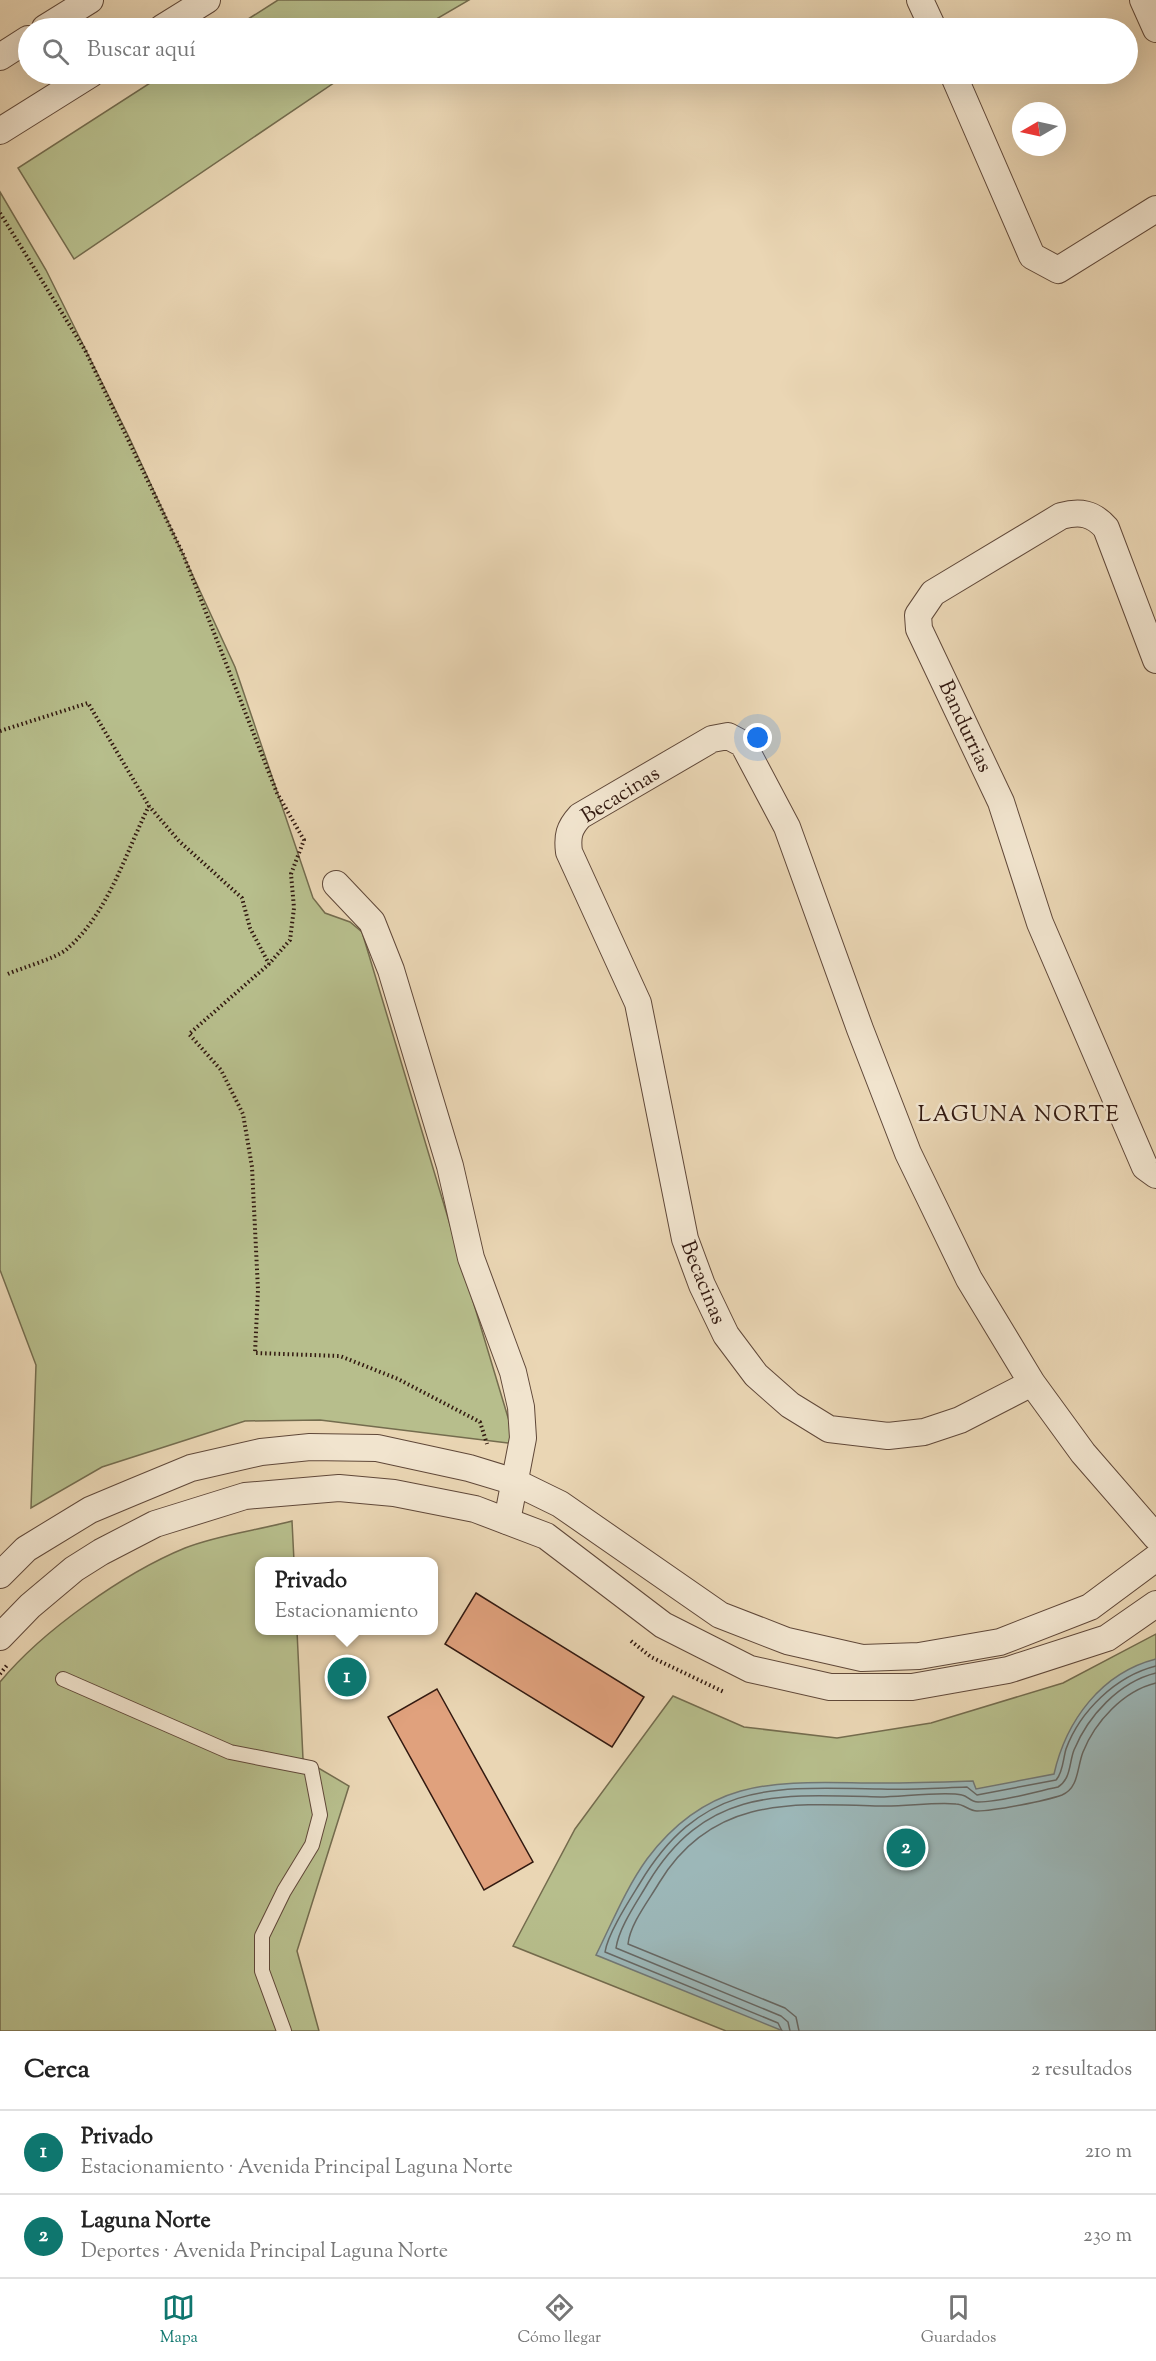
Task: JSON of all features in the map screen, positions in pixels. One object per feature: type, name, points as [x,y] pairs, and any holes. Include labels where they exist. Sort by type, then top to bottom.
[{"type":"street","points":[[61,18],[90,0]]},
{"type":"street","points":[[178,18],[207,0]]},
{"type":"street","points":[[920,0],[928,18]]},
{"type":"street","points":[[1143,0],[1156,30]]},
{"type":"street","points":[[0,57],[18,45]]},
{"type":"street","points":[[0,132],[75,84]]},
{"type":"street","points":[[957,84],[1032,256],[1058,270],[1156,209]]},
{"type":"street","name":"Bandurrias","points":[[1156,660],[1106,528],[1098,518],[1087,514],[1075,513],[1061,516],[933,593],[918,615],[919,629],[1001,802],[1049,945],[1145,1167],[1156,1175]]},
{"type":"street","name":"Becacinas","points":[[1032,1383],[960,1420],[924,1432],[888,1436],[830,1429],[790,1406],[756,1375],[726,1335],[702,1285],[685,1239],[638,1003],[569,852],[568,837],[571,827],[580,816],[711,739],[728,736],[743,744],[787,827],[860,1029],[908,1153],[969,1279],[1032,1383],[1083,1453],[1156,1537]]},
{"type":"street","points":[[336,884],[372,922],[392,970],[426,1080],[471,1258],[513,1372],[521,1407],[523,1438],[507,1521]]},
{"type":"street","points":[[0,1575],[9,1555],[26,1549],[90,1510],[191,1468],[261,1452],[310,1447],[377,1448],[486,1473],[515,1482],[560,1504],[720,1615],[788,1641],[862,1658],[920,1656],[1000,1642],[1090,1607],[1156,1558]]},
{"type":"street","points":[[0,1637],[44,1593],[101,1551],[155,1524],[245,1496],[317,1489],[366,1490],[457,1505],[546,1536],[663,1625],[750,1670],[830,1687],[912,1687],[1008,1670],[1107,1638],[1156,1604]]},
{"type":"lane","points":[[63,1679],[230,1752],[311,1768],[320,1815],[312,1845],[284,1891],[262,1936],[262,1971],[284,2031]]},
{"type":"path","points":[[0,213],[86,350],[183,554],[277,793],[304,840],[291,874],[294,908],[290,940],[269,964],[189,1035],[221,1070],[243,1114],[252,1167],[258,1290],[255,1353],[340,1356],[398,1378],[480,1422],[489,1448],[486,1473]]},
{"type":"path","points":[[0,731],[88,703],[149,806],[179,841],[242,898],[250,928],[269,964]]},
{"type":"path","points":[[8,974],[65,950],[93,919],[118,874],[149,806]]},
{"type":"path","points":[[625,1636],[651,1657],[725,1692]]},
{"type":"path","points":[[0,1674],[12,1660]]},
{"type":"green space","points":[[278,0],[469,0],[438,18],[250,18]]},
{"type":"green space","points":[[148,84],[332,84],[74,259],[18,168]]},
{"type":"green space","points":[[0,192],[46,270],[129,437],[235,667],[313,898],[325,913],[350,922],[362,932],[516,1444],[320,1420],[245,1421],[102,1467],[31,1508],[36,1365],[0,1270]]},
{"type":"green space","points":[[292,1521],[294,1557],[255,1557],[255,1635],[297,1635],[303,1759],[349,1786],[297,1951],[319,2031],[0,2031],[0,1682],[38,1643],[85,1605],[111,1588],[161,1559],[197,1543]]},
{"type":"green space","points":[[1156,1634],[1156,2031],[726,2031],[513,1946],[575,1829],[673,1696],[744,1727],[837,1738],[931,1723],[1063,1683]]},
{"type":"water","points":[[1156,1659],[1156,2031],[783,2031],[596,1955],[639,1870],[672,1830],[698,1810],[725,1796],[753,1788],[783,1784],[973,1781],[976,1789],[1054,1774],[1067,1736],[1089,1702],[1119,1675]]},
{"type":"building","points":[[476,1593],[644,1697],[612,1747],[445,1644]]},
{"type":"building","points":[[437,1689],[533,1862],[484,1890],[388,1717]]},
{"type":"place","name":"Privado","points":[[347,1677]]},
{"type":"place","name":"Laguna Norte","points":[[906,1848]]},
{"type":"district","name":"LAGUNA NORTE","points":[[1019,1113]]}]
